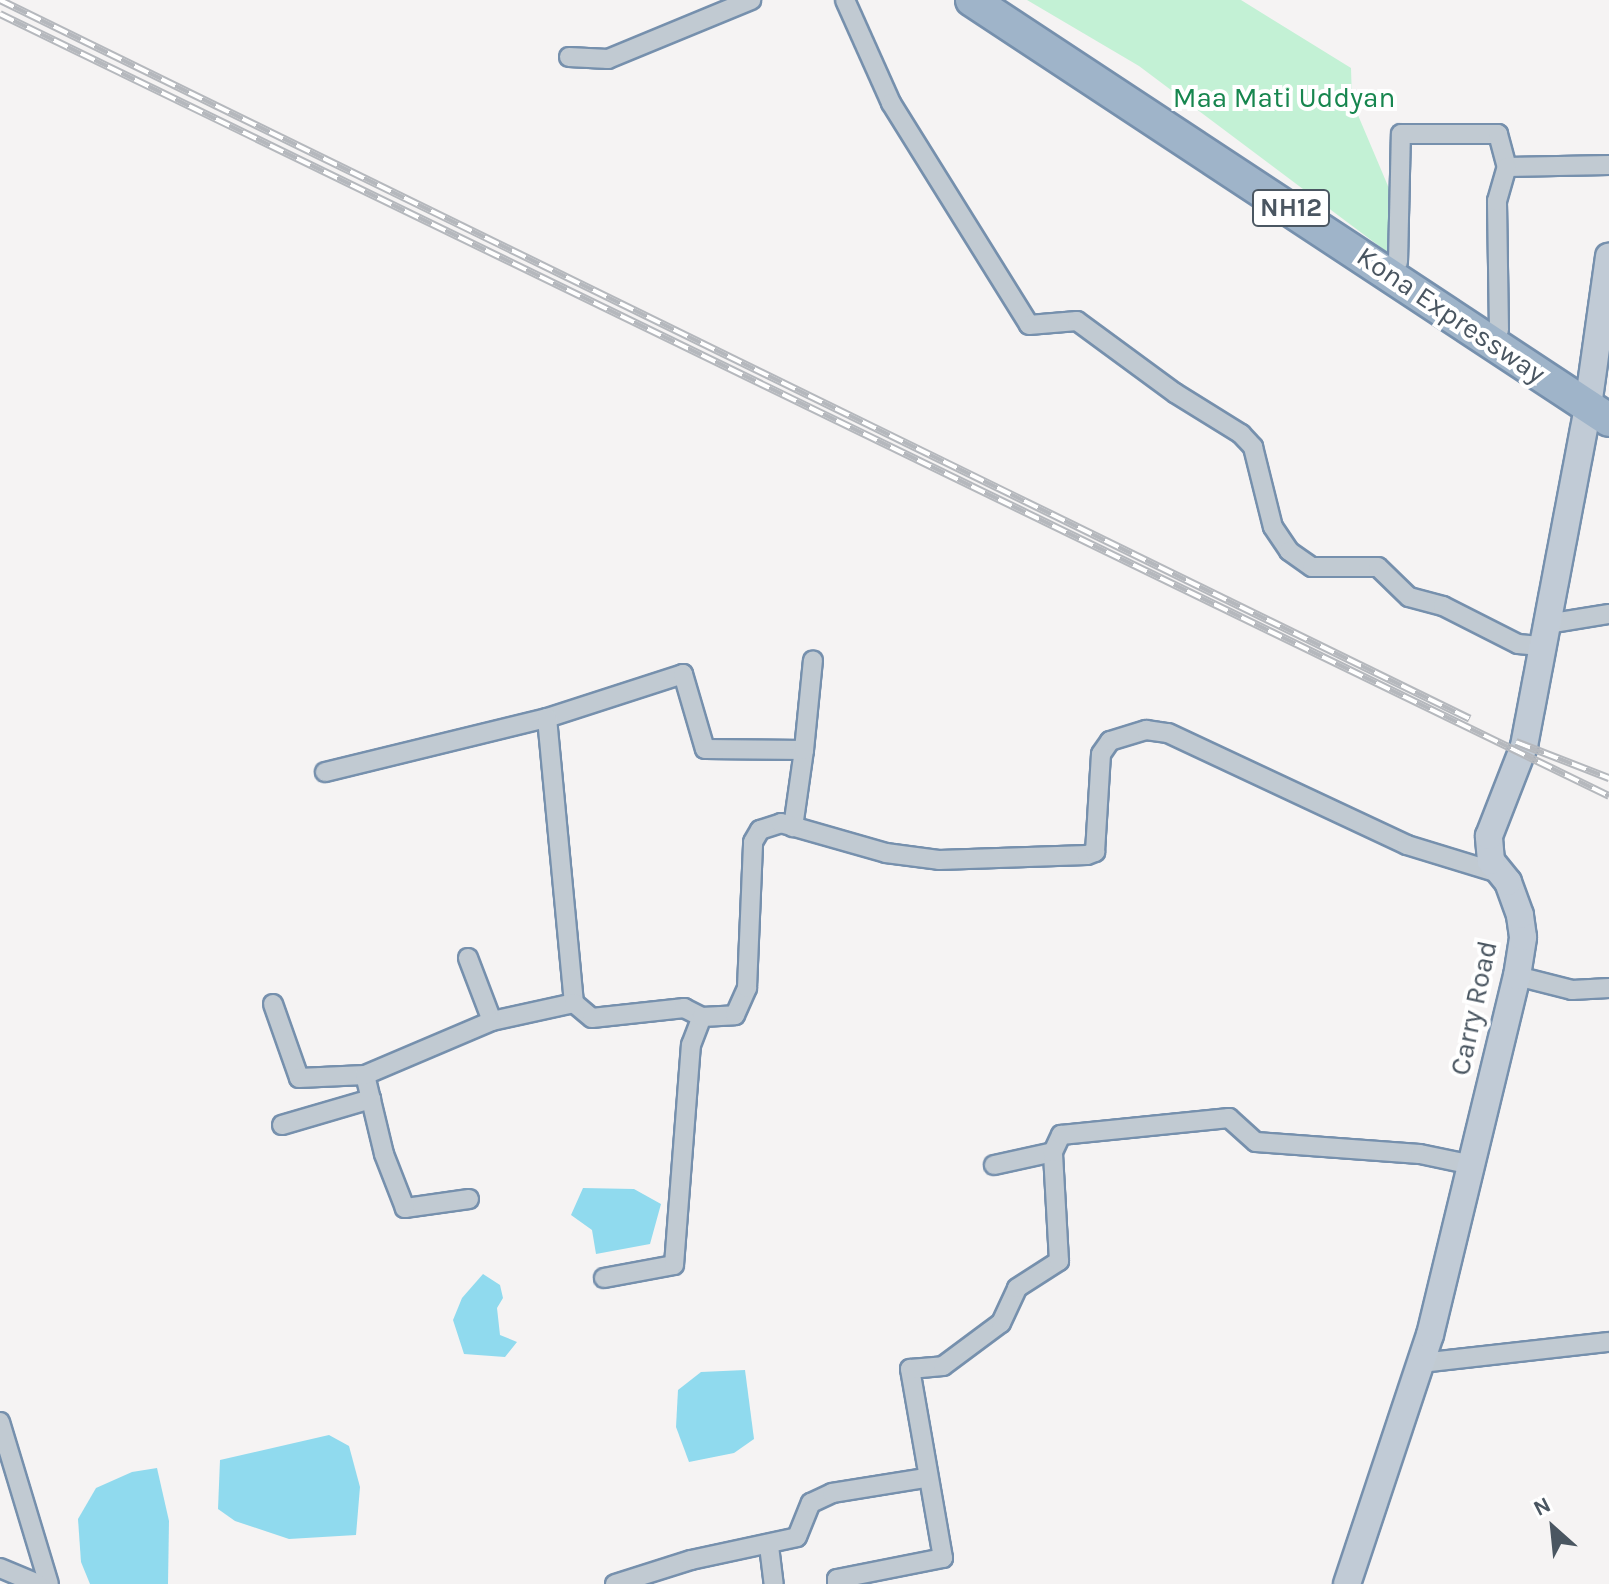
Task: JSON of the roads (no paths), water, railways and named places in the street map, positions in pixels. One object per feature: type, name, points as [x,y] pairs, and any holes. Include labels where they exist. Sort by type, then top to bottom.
[{"type":"highway","name":"Kona Expressway","points":[[972,0],[1599,404]]},
{"type":"highway","name":"Kona Expressway","points":[[1010,0],[1267,168],[1599,404]]},
{"type":"main road","name":"Carry Road","points":[[1347,1584],[1421,1363],[1517,976],[1523,937],[1520,915],[1502,874],[1491,861],[1489,836],[1524,746],[1545,635],[1599,404],[1609,256]]},
{"type":"street","points":[[569,57],[608,59],[751,0]]},
{"type":"street","points":[[845,0],[891,103],[1029,325],[1077,321],[1241,434],[1253,447],[1273,527],[1289,551],[1312,567],[1378,567],[1409,597],[1443,606],[1518,644],[1609,614]]},
{"type":"street","points":[[1398,262],[1401,134],[1498,134],[1507,167],[1497,201],[1499,330]]},
{"type":"street","points":[[1507,167],[1609,165]]},
{"type":"street","points":[[793,827],[813,660]]},
{"type":"street","points":[[325,772],[547,718],[680,673],[705,749],[804,750]]},
{"type":"street","points":[[547,718],[574,1003],[592,1018],[684,1008],[702,1017],[735,1015],[747,988],[753,842],[760,830],[781,823],[886,853],[939,860],[1087,855],[1095,852],[1101,754],[1110,741],[1146,730],[1168,733],[1407,845],[1502,874]]},
{"type":"street","points":[[468,958],[492,1021]]},
{"type":"street","points":[[1517,976],[1572,990],[1609,988]]},
{"type":"street","points":[[273,1004],[299,1078],[365,1075],[492,1021],[574,1003]]},
{"type":"street","points":[[604,1278],[674,1265],[691,1045],[702,1017]]},
{"type":"street","points":[[365,1075],[384,1154],[405,1208],[420,1210],[469,1199]]},
{"type":"street","points":[[282,1125],[371,1099]]},
{"type":"street","points":[[837,1584],[837,1579],[943,1558],[926,1478],[910,1369],[943,1366],[1001,1323],[1017,1288],[1059,1261],[1053,1152],[1061,1135],[1229,1118],[1256,1142],[1420,1154],[1472,1165]]},
{"type":"street","points":[[994,1165],[1053,1152]]},
{"type":"street","points":[[1421,1363],[1609,1342]]},
{"type":"street","points":[[0,1422],[49,1584]]},
{"type":"street","points":[[615,1584],[691,1560],[769,1546],[797,1537],[811,1503],[832,1493],[926,1478]]},
{"type":"street","points":[[769,1546],[774,1584]]},
{"type":"street","points":[[0,1568],[38,1584]]},
{"type":"water","points":[[583,1188],[634,1189],[661,1204],[650,1244],[596,1254],[592,1230],[571,1215]]},
{"type":"water","points":[[483,1274],[500,1285],[503,1298],[497,1308],[500,1335],[517,1342],[505,1357],[464,1354],[453,1320],[462,1298]]},
{"type":"water","points":[[745,1370],[754,1439],[734,1453],[689,1462],[676,1427],[678,1390],[701,1372]]},
{"type":"water","points":[[329,1435],[349,1446],[360,1487],[356,1535],[289,1539],[235,1521],[218,1509],[220,1460]]},
{"type":"water","points":[[157,1468],[169,1521],[168,1584],[90,1584],[81,1562],[78,1519],[96,1488],[132,1472]]},
{"type":"railway","points":[[0,0],[1470,719]]},
{"type":"railway","points":[[0,14],[1609,796]]},
{"type":"railway","points":[[1516,742],[1609,778]]},
{"type":"park label","name":"Maa Mati Uddyan","points":[[1284,98]]}]
